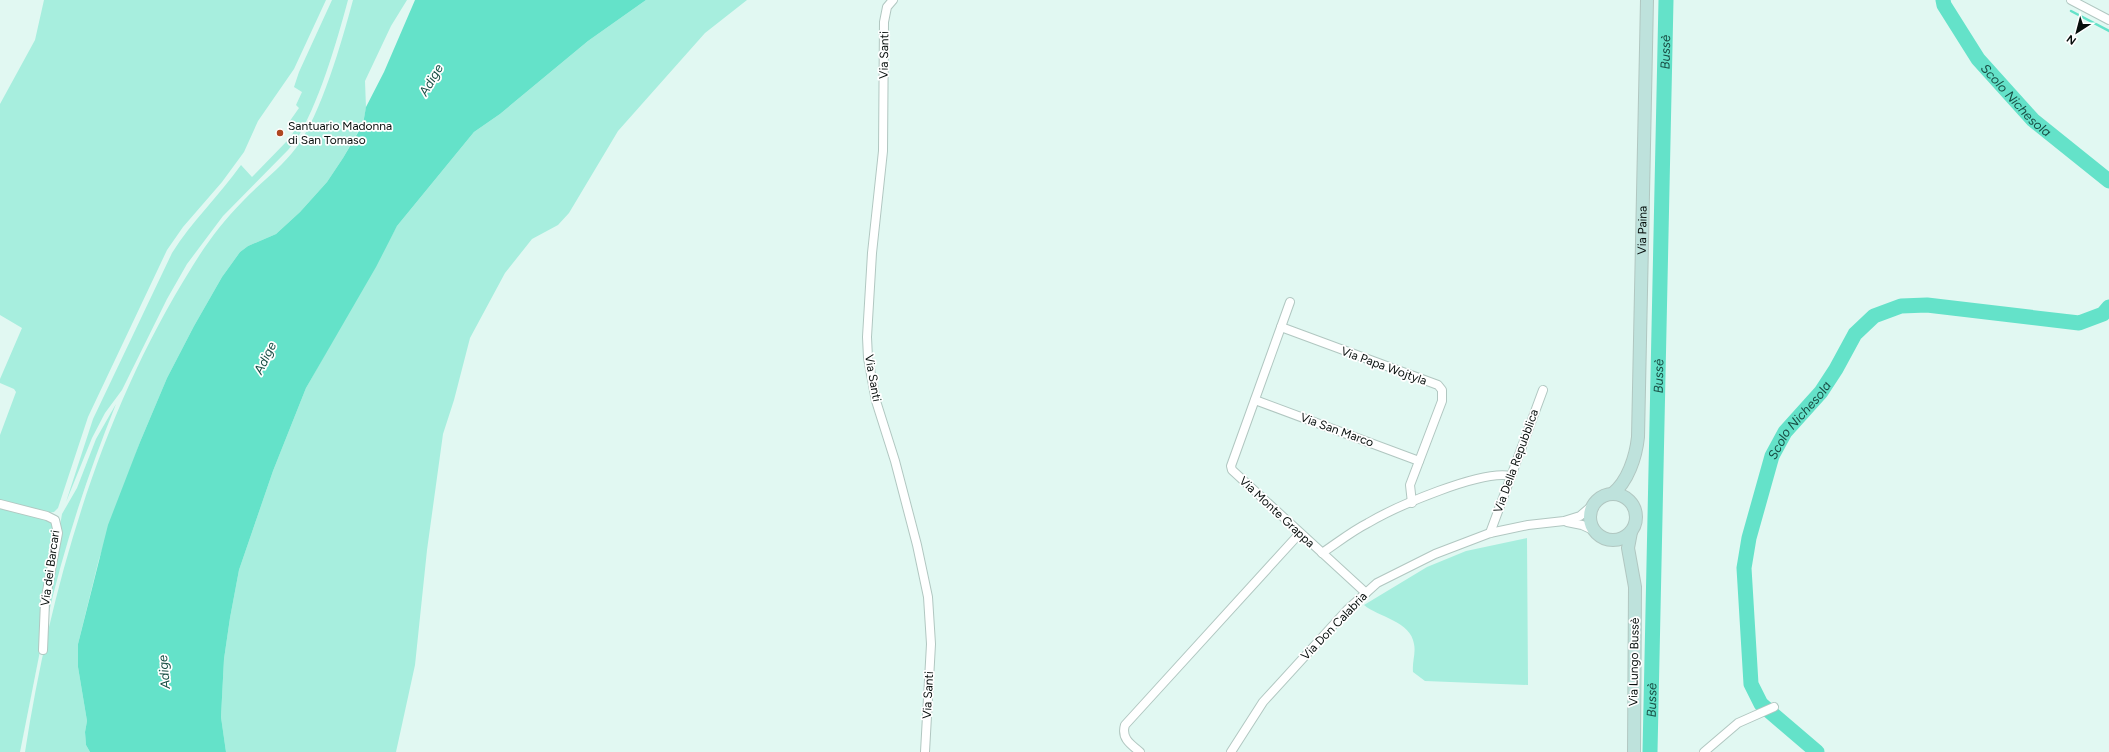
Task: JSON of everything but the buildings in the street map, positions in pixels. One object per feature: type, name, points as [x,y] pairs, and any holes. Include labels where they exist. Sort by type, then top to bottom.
[{"type":"main road","name":"Via Paina","points":[[1632,504],[1629,489],[1638,437],[1647,0]]},
{"type":"main road","name":"Via Paina","points":[[1612,494],[1623,481],[1633,459]]},
{"type":"main road","points":[[1612,494],[1627,498],[1632,504],[1637,518],[1631,532],[1622,539],[1610,540],[1602,537],[1595,531],[1590,518],[1594,504],[1599,499],[1612,494]]},
{"type":"main road","name":"Via Lungo Bussè","points":[[1631,532],[1628,544],[1635,587],[1634,752]]},
{"type":"main road","name":"Via Lungo Bussè","points":[[1610,540],[1621,550],[1632,572]]},
{"type":"street","name":"Via Santi","points":[[893,0],[887,7],[884,22],[883,151],[872,253],[867,337],[868,358],[876,401],[907,506],[928,597],[931,644],[925,752]]},
{"type":"street","points":[[2071,0],[2109,20]]},
{"type":"street","name":"Via Monte Grappa","points":[[1290,302],[1231,466],[1232,470],[1366,594]]},
{"type":"street","name":"Via Papa Wojtyla","points":[[1281,327],[1438,385],[1442,390],[1442,401],[1410,485],[1412,502]]},
{"type":"street","name":"Via Della Repubblica","points":[[1490,533],[1543,390]]},
{"type":"street","name":"Via San Marco","points":[[1255,400],[1419,461]]},
{"type":"street","points":[[1322,553],[1368,522],[1441,490],[1483,477],[1499,474],[1511,476]]},
{"type":"street","name":"Via dei Barcari","points":[[0,504],[47,516],[52,518],[56,523],[57,539],[45,602],[43,650]]},
{"type":"street","name":"Via Don Calabria","points":[[1231,752],[1263,702],[1347,610],[1378,584],[1435,554],[1490,533],[1528,525],[1564,521],[1580,516],[1594,504]]},
{"type":"street","name":"Via Don Calabria","points":[[1564,521],[1582,525],[1595,531]]},
{"type":"street","points":[[1140,752],[1126,739],[1123,732],[1125,725],[1300,533]]},
{"type":"street","points":[[1704,752],[1738,724],[1774,707]]},
{"type":"shaded area","points":[[44,0],[326,0],[294,69],[258,121],[244,152],[222,182],[183,227],[167,250],[88,417],[58,508],[54,512],[46,513],[0,502],[0,435],[16,392],[14,389],[0,383],[0,379],[22,328],[0,315],[0,104],[35,40]]},
{"type":"shaded area","points":[[332,0],[348,0],[319,92],[304,127],[295,142],[290,138],[294,131],[287,125],[299,108],[296,105],[302,92],[294,87],[299,72]]},
{"type":"shaded area","points":[[353,0],[407,0],[391,26],[365,81],[366,108],[363,123],[327,182],[300,212],[276,234],[248,246],[240,252],[222,277],[167,378],[140,442],[99,559],[78,644],[78,667],[87,721],[85,732],[86,745],[90,752],[25,752],[49,626],[65,563],[84,501],[106,440],[131,380],[160,323],[192,267],[209,241],[250,194],[290,155],[305,134],[314,117],[330,77]]},
{"type":"shaded area","points":[[646,0],[747,0],[705,33],[618,131],[569,213],[558,225],[532,239],[505,273],[470,338],[454,400],[443,434],[427,550],[415,665],[396,752],[226,752],[221,717],[224,659],[239,570],[273,471],[306,388],[397,226],[474,132],[500,114],[588,41]]},
{"type":"shaded area","points":[[287,141],[292,145],[288,150],[223,216],[187,264],[167,299],[122,390],[105,413],[92,438],[66,502],[93,419],[172,253],[188,230],[241,165],[252,177]]},
{"type":"shaded area","points":[[116,404],[76,513],[46,625],[47,602],[62,514],[77,488],[96,439]]},
{"type":"shaded area","points":[[0,506],[45,519],[52,523],[55,529],[41,646],[20,752],[0,752]]},
{"type":"shaded area","points":[[1527,538],[1528,685],[1425,681],[1413,672],[1414,644],[1412,636],[1401,625],[1364,605],[1427,567],[1466,551]]},
{"type":"water","name":"Adige","points":[[415,0],[646,0],[588,41],[500,114],[474,132],[397,226],[376,267],[306,388],[273,471],[239,570],[224,659],[221,717],[226,752],[90,752],[86,745],[85,732],[87,721],[78,667],[78,644],[108,525],[140,442],[167,378],[222,277],[240,252],[248,246],[276,234],[300,212],[327,182],[343,158],[363,124],[366,107],[384,72]]},
{"type":"waterway","name":"Bussè","points":[[1650,752],[1666,0]]},
{"type":"waterway","name":"Scolo Nichesola","points":[[1943,0],[1944,5],[1978,59],[2033,120],[2109,181]]},
{"type":"waterway","points":[[2071,11],[2109,31]]},
{"type":"waterway","name":"Scolo Nichesola","points":[[1817,752],[1761,704],[1751,684],[1744,568],[1749,538],[1772,456],[1785,432],[1821,392],[1836,369],[1855,334],[1874,316],[1901,306],[1927,305],[2079,323],[2103,314],[2109,307]]},
{"type":"place","name":"Santuario Madonna di San Tomaso","points":[[280,133]]}]
